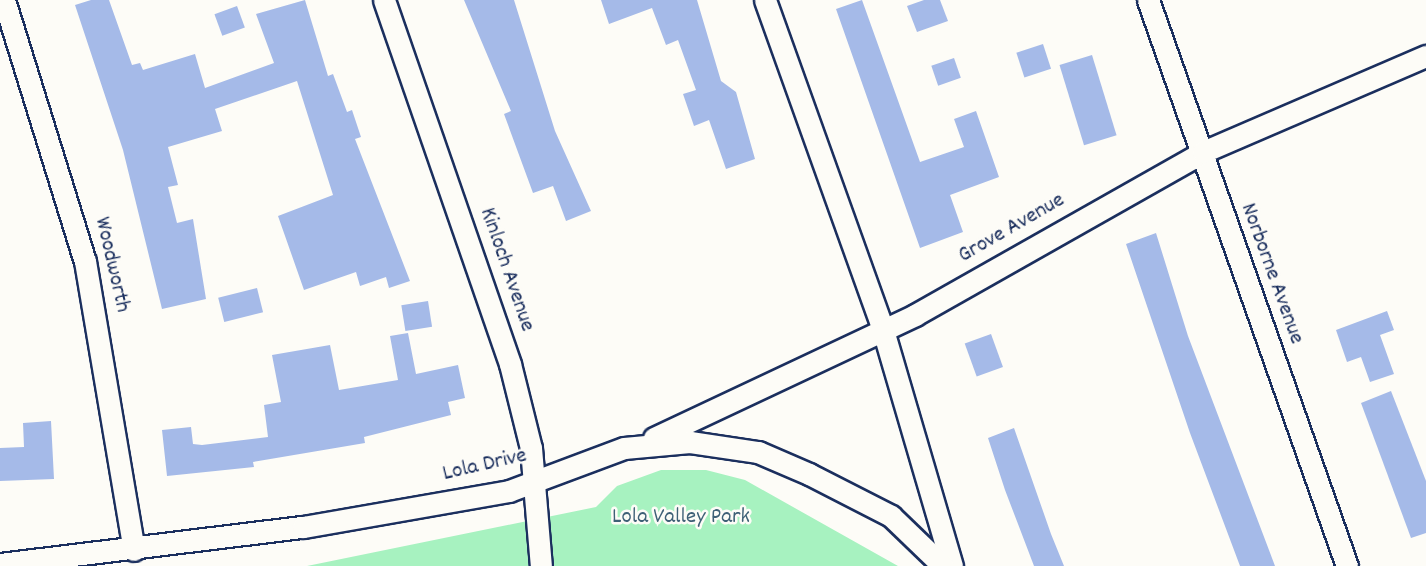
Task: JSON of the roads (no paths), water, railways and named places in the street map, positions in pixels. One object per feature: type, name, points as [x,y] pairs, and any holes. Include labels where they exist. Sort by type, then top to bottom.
[{"type":"street","name":"Woodworth","points":[[4,0],[85,261],[134,550]]},
{"type":"street","name":"Kinloch Avenue","points":[[384,0],[510,364],[536,483],[541,566]]},
{"type":"street","points":[[765,0],[883,330],[951,566]]},
{"type":"street","name":"Norborne Avenue","points":[[1148,0],[1347,566]]},
{"type":"street","name":"Grove Avenue","points":[[624,448],[693,422],[883,330],[1203,152],[1426,56]]},
{"type":"street","name":"Lola Drive","points":[[0,564],[134,550],[303,527],[536,483],[624,448],[690,442],[758,452],[891,516],[943,566]]},
{"type":"park label","name":"Lola Valley Park","points":[[681,518]]}]
